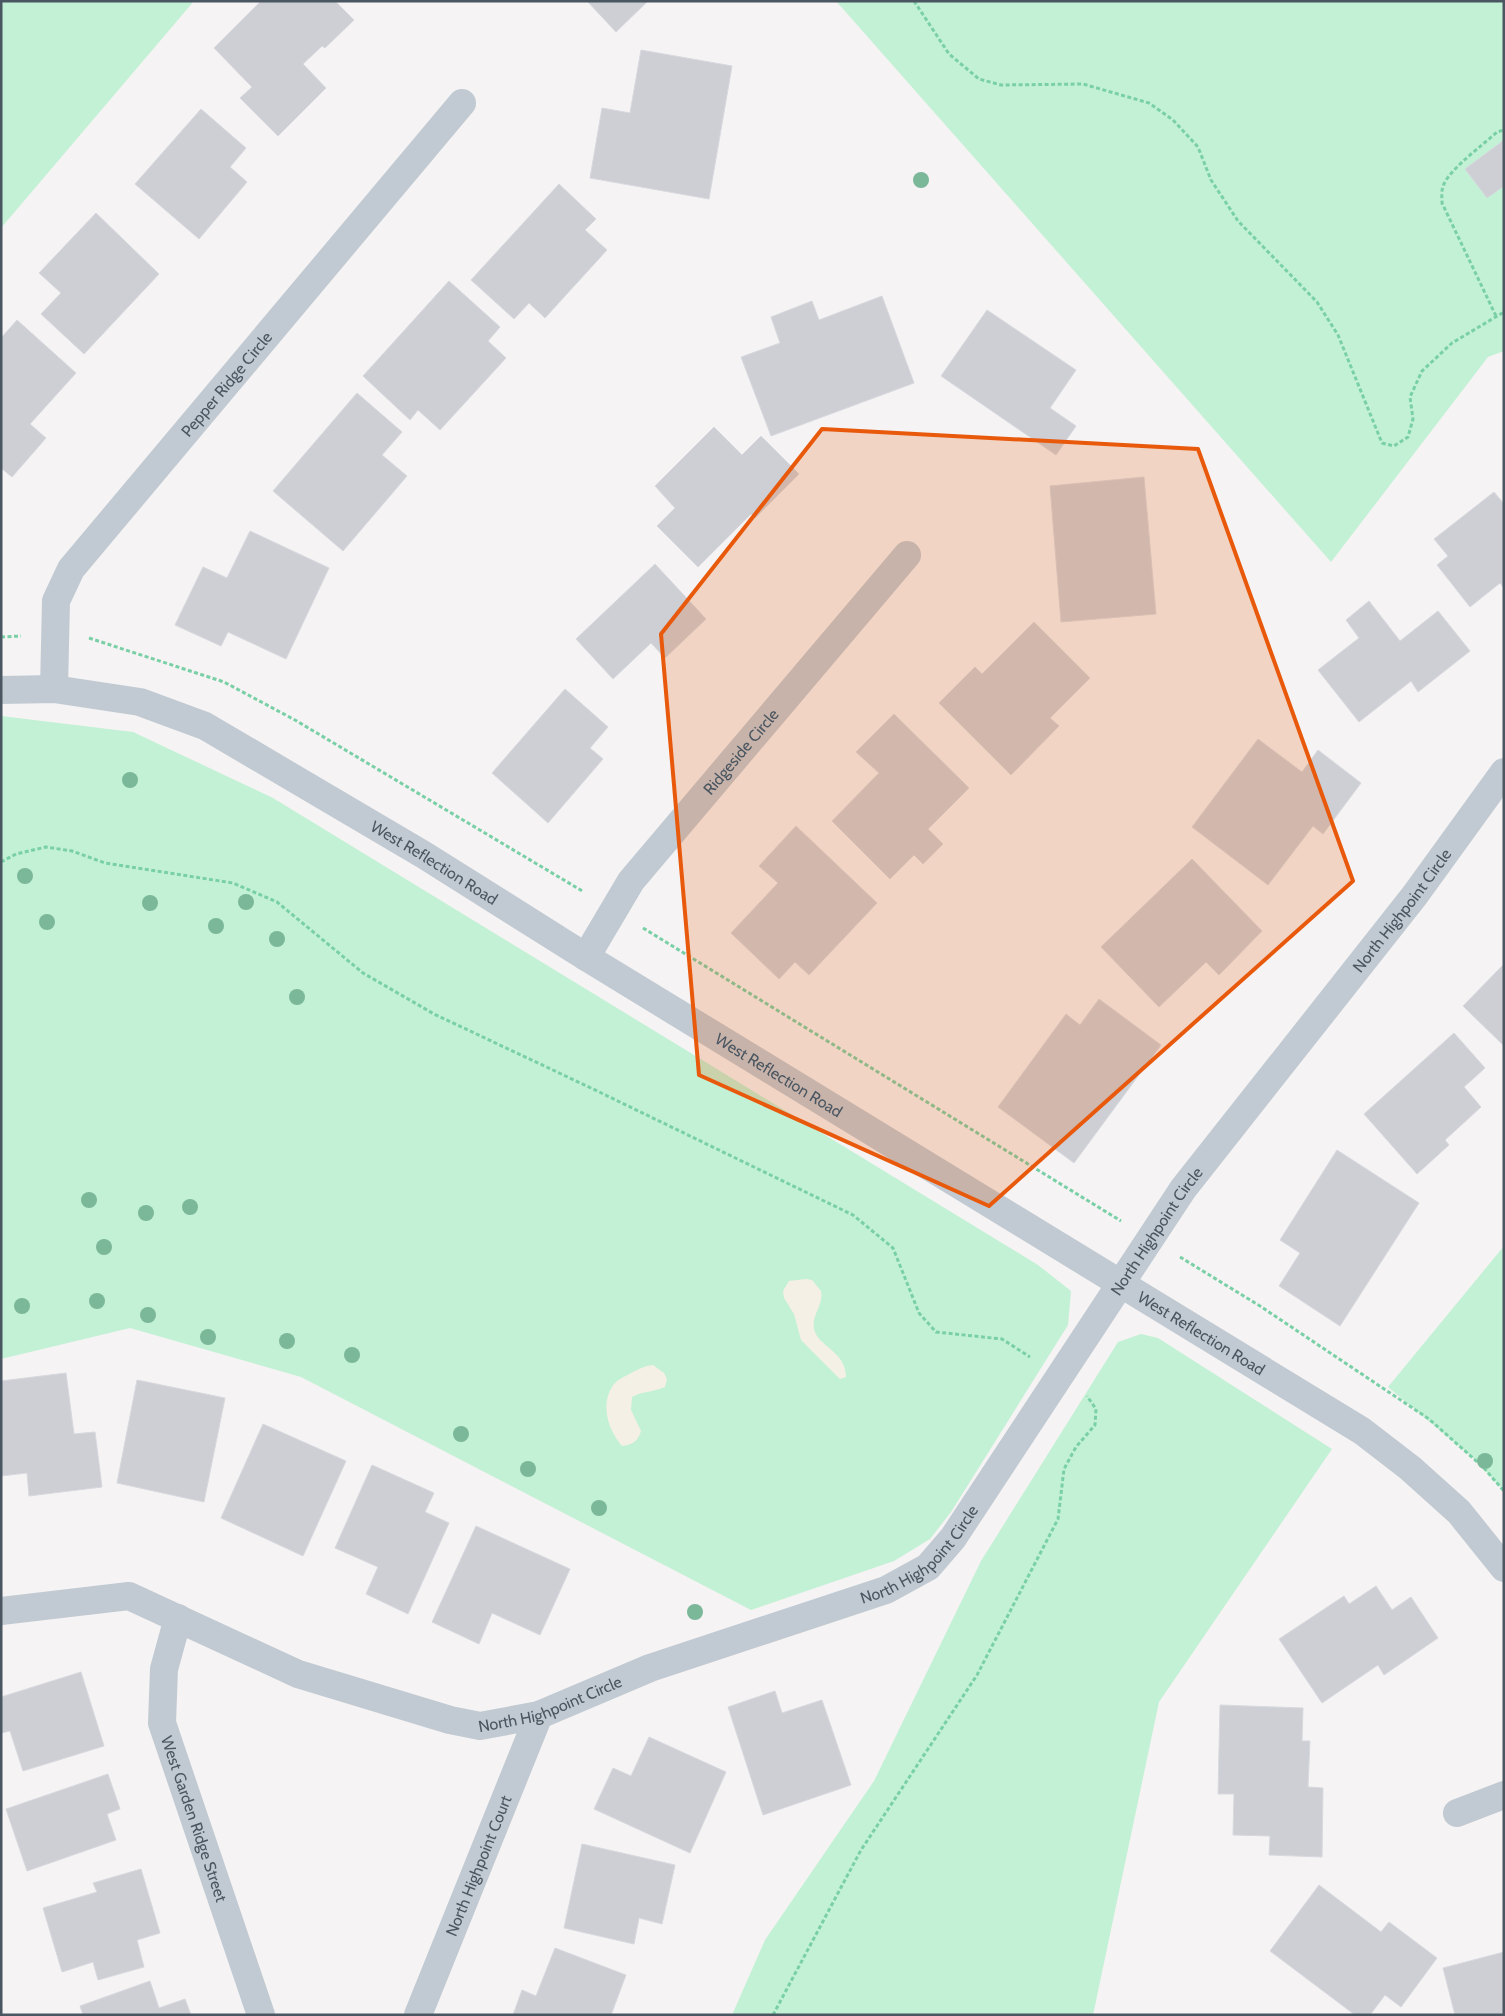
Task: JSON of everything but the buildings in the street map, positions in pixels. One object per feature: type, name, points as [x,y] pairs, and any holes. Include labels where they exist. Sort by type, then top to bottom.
[{"type":"street","name":"Pepper Ridge Circle","points":[[54,689],[56,601],[71,570],[462,103]]},
{"type":"street","name":"Ridgeside Circle","points":[[586,957],[631,881],[907,554]]},
{"type":"street","name":"West Reflection Road","points":[[1,690],[54,689],[140,702],[205,726],[424,855],[586,957],[1362,1431],[1410,1468],[1459,1512],[1504,1568]]},
{"type":"street","name":"North Highpoint Circle","points":[[1,1611],[128,1596],[298,1674],[450,1720],[480,1726],[538,1715],[650,1668],[886,1590],[928,1567],[953,1538],[1183,1189],[1415,895],[1504,772]]},
{"type":"street","name":"West Garden Ridge Street","points":[[178,1618],[164,1669],[162,1724],[261,2015]]},
{"type":"street","name":"North Highpoint Court","points":[[418,2015],[538,1715]]},
{"type":"street","points":[[1457,1813],[1504,1795]]},
{"type":"path","points":[[914,1],[949,54],[979,79],[1001,85],[1083,84],[1149,103],[1173,120],[1198,147],[1211,180],[1238,221],[1317,302],[1338,335],[1382,443],[1394,446],[1408,437],[1413,419],[1410,397],[1422,371],[1452,343],[1504,312]]},
{"type":"path","points":[[1496,316],[1442,203],[1442,193],[1444,184],[1450,175],[1497,132],[1504,130]]},
{"type":"path","points":[[1,637],[90,638],[224,682],[304,725],[614,910],[1260,1306],[1429,1418],[1483,1467],[1504,1491]]},
{"type":"path","points":[[1,862],[16,854],[46,848],[72,851],[105,863],[233,883],[277,902],[362,973],[434,1014],[853,1215],[893,1248],[919,1313],[936,1332],[1002,1339],[1060,1376],[1090,1398],[1096,1409],[1095,1425],[1076,1447],[1064,1469],[1058,1519],[977,1675],[861,1850],[773,2015]]},
{"type":"highlighted area","points":[[822,429],[1198,449],[1353,881],[989,1206],[699,1075],[661,634]]},
{"type":"green space","points":[[1,1],[194,1],[1,228]]},
{"type":"green space","points":[[836,1],[1504,1],[1504,351],[1488,357],[1331,562]]},
{"type":"green space","points":[[1,716],[133,732],[273,798],[1038,1265],[1071,1291],[1068,1325],[951,1512],[930,1539],[894,1561],[751,1610],[301,1377],[130,1328],[1,1359]]},
{"type":"green space","points":[[1504,1246],[1504,1491],[1473,1458],[1388,1387]]},
{"type":"green space","points":[[1141,1334],[1158,1338],[1332,1449],[1159,1702],[1093,2015],[732,2015],[765,1940],[874,1781],[981,1561],[1118,1342]]},
{"type":"sand","points":[[812,1280],[821,1291],[821,1301],[814,1319],[814,1329],[821,1340],[842,1361],[846,1377],[840,1379],[801,1340],[794,1314],[784,1298],[783,1291],[789,1281]]},
{"type":"sand","points":[[653,1365],[664,1373],[667,1379],[665,1387],[632,1397],[631,1410],[641,1431],[634,1442],[622,1446],[610,1426],[606,1410],[608,1394],[620,1379],[642,1368]]}]
